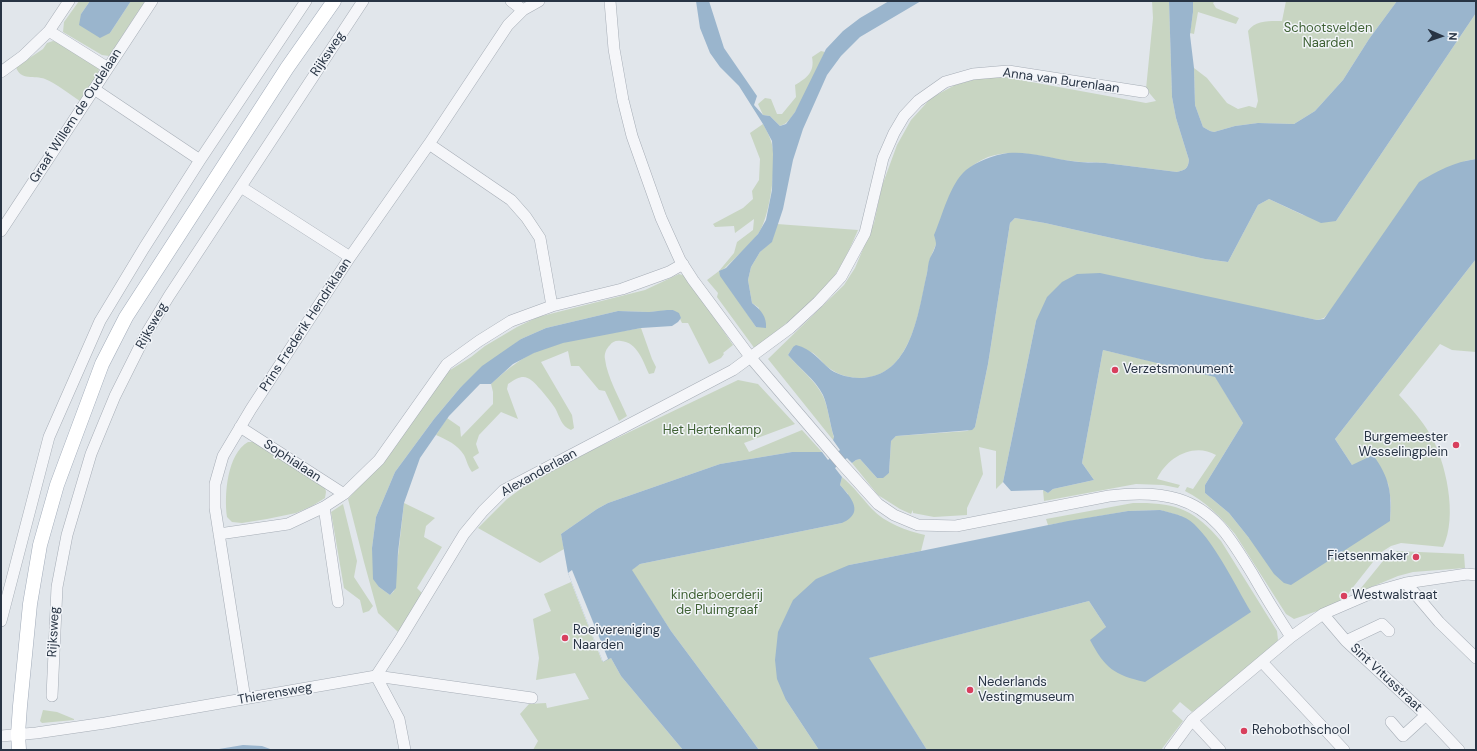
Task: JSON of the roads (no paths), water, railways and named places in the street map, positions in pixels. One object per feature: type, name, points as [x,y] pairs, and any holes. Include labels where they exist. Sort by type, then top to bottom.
[{"type":"main road","name":"Rijksweg","points":[[310,33],[327,1]]},
{"type":"main road","name":"Rijksweg","points":[[19,750],[18,734],[30,604],[40,545],[56,485],[102,364],[126,317],[310,33],[334,1]]},
{"type":"street","points":[[1,72],[23,56],[49,31],[69,1]]},
{"type":"street","name":"Graaf Willem de Oudelaan","points":[[1,231],[152,1]]},
{"type":"street","points":[[1,621],[6,581],[49,437],[100,321],[200,160],[306,1]]},
{"type":"street","name":"Rijksweg","points":[[52,696],[57,587],[67,535],[91,454],[115,396],[146,334],[168,296],[364,1]]},
{"type":"street","points":[[511,1],[523,10]]},
{"type":"street","name":"Prins Frederik Hendriklaan","points":[[245,699],[215,508],[215,484],[223,456],[240,427],[350,257],[429,144],[508,24],[523,10],[539,1]]},
{"type":"street","points":[[610,1],[614,49],[623,100],[632,136],[661,218],[683,264],[751,358],[837,459],[878,504],[894,515],[918,525],[956,526],[1109,496],[1134,493],[1155,494],[1178,499],[1195,506],[1208,515],[1227,534],[1291,637]]},
{"type":"street","points":[[49,31],[108,68]]},
{"type":"street","name":"Anna van Burenlaan","points":[[751,358],[790,328],[818,302],[841,277],[865,233],[883,158],[894,133],[912,107],[945,82],[972,74],[1008,71],[1143,92]]},
{"type":"street","points":[[94,89],[200,160]]},
{"type":"street","points":[[429,144],[512,200],[526,217],[540,238],[552,306]]},
{"type":"street","points":[[241,187],[350,257]]},
{"type":"street","points":[[219,534],[288,524],[324,507],[344,494],[379,460],[447,364],[479,341],[511,321],[552,306],[622,289],[669,272],[683,264]]},
{"type":"street","name":"Alexanderlaan","points":[[376,676],[464,534],[483,511],[504,490],[733,370],[751,358]]},
{"type":"street","name":"Sophialaan","points":[[240,427],[344,494]]},
{"type":"street","points":[[324,507],[338,602]]},
{"type":"street","points":[[1170,750],[1192,720],[1291,637],[1323,614],[1374,592],[1406,583],[1467,574],[1476,575]]},
{"type":"street","points":[[1406,583],[1439,622],[1476,658]]},
{"type":"street","name":"Sint Vitusstraat","points":[[1323,614],[1346,641],[1426,715],[1459,750]]},
{"type":"street","name":"Sint Vitusstraat","points":[[1346,641],[1382,624],[1389,631]]},
{"type":"street","points":[[1262,662],[1344,750]]},
{"type":"street","points":[[376,676],[399,719],[405,750]]},
{"type":"street","name":"Thierensweg","points":[[1,736],[36,733],[105,723],[376,676],[532,698]]},
{"type":"street","name":"Sint Vitusstraat","points":[[1391,722],[1403,736],[1426,715]]},
{"type":"street","points":[[1192,720],[1220,750]]},
{"type":"water","points":[[90,1],[131,1],[110,33],[100,38],[79,25],[81,14]]},
{"type":"water","points":[[696,1],[709,1],[724,48],[757,96],[754,105],[763,115],[770,116],[780,126],[786,124],[795,112],[826,49],[843,31],[860,18],[889,1],[921,1],[860,37],[841,56],[827,75],[803,129],[793,160],[783,209],[772,242],[760,252],[751,267],[748,280],[752,303],[763,314],[766,320],[766,328],[756,327],[720,276],[719,271],[726,268],[758,234],[766,220],[772,190],[772,141],[739,86],[720,67],[710,53],[700,28]]},
{"type":"water","points":[[1169,1],[1193,1],[1190,35],[1194,68],[1195,105],[1203,127],[1214,132],[1235,126],[1258,123],[1294,124],[1315,111],[1343,80],[1369,39],[1397,1],[1476,1],[1476,13],[1336,221],[1321,223],[1269,199],[1258,205],[1228,262],[1205,259],[1045,223],[1015,218],[1010,223],[988,364],[975,427],[972,430],[896,436],[891,441],[889,473],[883,478],[877,478],[860,459],[852,463],[847,458],[835,468],[842,477],[840,485],[854,505],[853,514],[842,523],[640,564],[632,570],[671,631],[759,750],[683,750],[621,676],[611,658],[603,662],[568,573],[561,534],[608,503],[720,464],[792,452],[822,452],[828,460],[840,450],[833,440],[834,437],[826,405],[820,389],[788,355],[796,345],[807,349],[834,372],[841,375],[860,378],[877,375],[891,367],[902,355],[910,340],[916,323],[930,258],[936,244],[934,235],[947,201],[960,176],[976,164],[997,155],[1016,153],[1031,154],[1075,162],[1105,163],[1177,172],[1186,169],[1189,160],[1176,118],[1172,97]]},
{"type":"water","points":[[1476,159],[1476,259],[1335,439],[1352,465],[1373,455],[1379,463],[1389,486],[1391,503],[1390,521],[1291,585],[1284,583],[1274,574],[1249,538],[1229,513],[1205,493],[1205,485],[1243,423],[1215,377],[1103,350],[1082,463],[1094,480],[1053,489],[1048,493],[1043,490],[1011,491],[1003,482],[1036,321],[1047,297],[1062,282],[1077,274],[1100,273],[1317,320],[1324,319],[1419,182],[1432,174],[1460,162]]},
{"type":"water","points":[[673,310],[679,313],[681,318],[672,326],[641,328],[563,343],[534,353],[513,364],[491,384],[480,384],[449,416],[420,458],[404,503],[398,552],[396,588],[390,595],[379,587],[373,579],[372,548],[376,517],[395,472],[434,419],[460,388],[482,366],[521,339],[546,328],[618,311],[649,312]]},
{"type":"water","points":[[1160,510],[1186,518],[1194,524],[1210,543],[1251,612],[1145,682],[1118,673],[1106,664],[1095,650],[1090,640],[1106,627],[1089,601],[869,658],[927,750],[819,750],[786,700],[777,679],[775,660],[778,632],[793,600],[816,579],[849,565],[1068,521],[1128,511]]},
{"type":"water","points":[[243,745],[262,746],[273,750],[213,750]]},
{"type":"place","name":"Verzetsmonument","points":[[1115,370]]},
{"type":"place","name":"Burgemeester Wesselingplein","points":[[1456,445]]},
{"type":"place","name":"Fietsenmaker","points":[[1416,557]]},
{"type":"place","name":"Westwalstraat","points":[[1344,596]]},
{"type":"place","name":"Roeivereniging Naarden","points":[[565,638]]},
{"type":"place","name":"Nederlands Vestingmuseum","points":[[970,690]]},
{"type":"place","name":"Rehobothschool","points":[[1244,731]]},
{"type":"park label","name":"Schootsvelden Naarden","points":[[1328,36]]},
{"type":"park label","name":"Het Hertenkamp","points":[[712,431]]},
{"type":"park label","name":"kinderboerderij de Pluimgraaf","points":[[717,604]]}]
